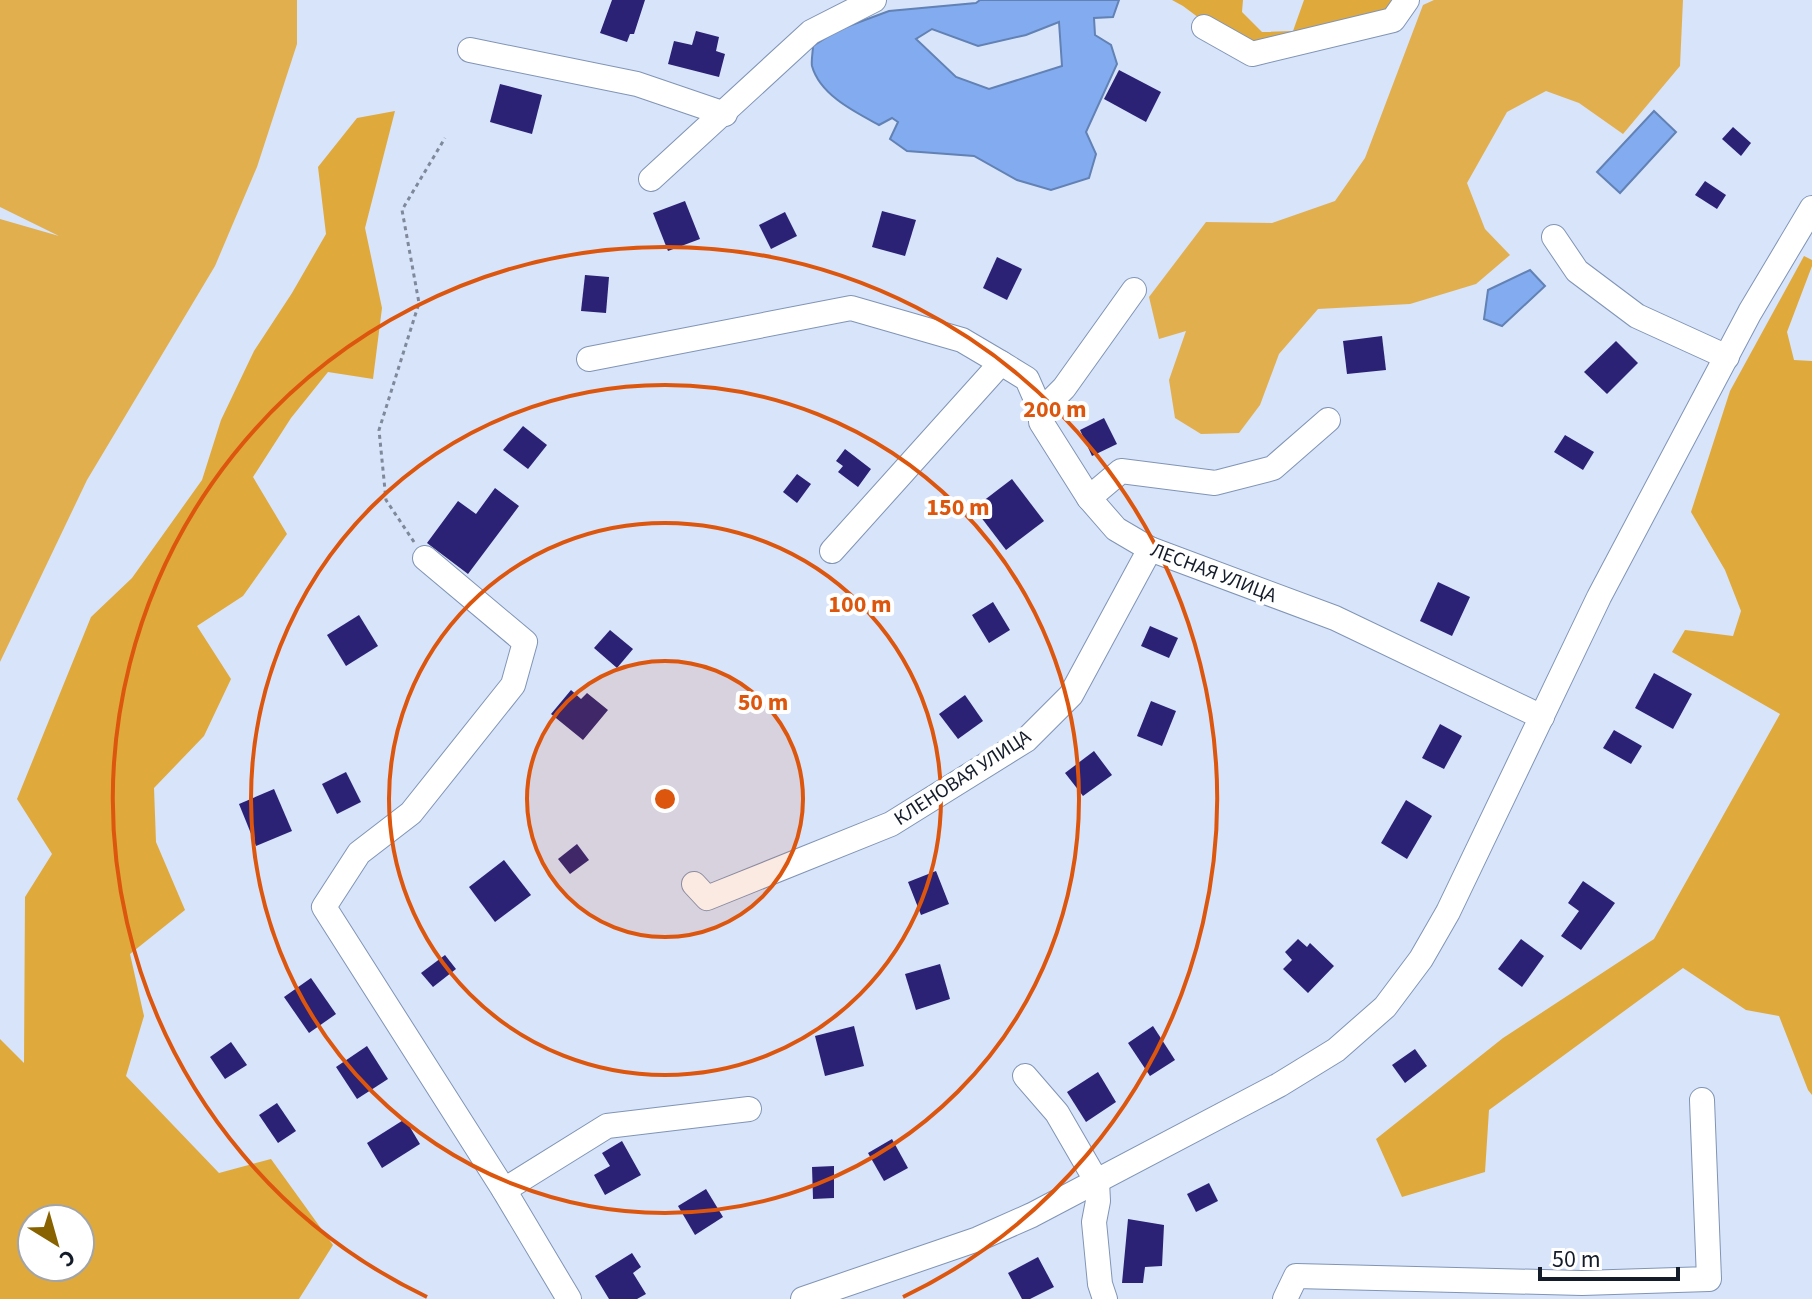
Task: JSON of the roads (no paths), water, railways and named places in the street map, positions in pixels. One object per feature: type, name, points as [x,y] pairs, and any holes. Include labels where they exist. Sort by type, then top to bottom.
[{"type":"street","points":[[651,179],[811,32],[874,0]]},
{"type":"street","points":[[1204,27],[1252,54],[1393,20],[1407,0]]},
{"type":"street","points":[[470,50],[637,84],[725,114]]},
{"type":"street","points":[[803,1299],[978,1239],[1097,1182],[1279,1085],[1336,1050],[1385,1007],[1421,959],[1448,912],[1599,597],[1750,312],[1812,208]]},
{"type":"street","points":[[1554,237],[1577,271],[1637,316],[1727,357]]},
{"type":"street","points":[[1041,411],[1064,388],[1134,290]]},
{"type":"street","name":"ЛЕСНАЯ УЛИЦА","points":[[589,359],[851,308],[962,340],[1027,379],[1041,411],[1041,422],[1089,498],[1116,529],[1150,549],[1335,618],[1542,717]]},
{"type":"street","points":[[832,551],[1001,363]]},
{"type":"street","points":[[1089,498],[1121,471],[1215,483],[1273,468],[1328,420]]},
{"type":"street","name":"КЛЕНОВАЯ УЛИЦА","points":[[694,884],[707,898],[891,824],[1026,740],[1071,695],[1150,549]]},
{"type":"street","points":[[425,558],[525,642],[513,685],[411,813],[359,853],[324,907],[504,1190],[569,1299]]},
{"type":"street","points":[[1025,1076],[1057,1113],[1097,1182],[1098,1201],[1094,1222],[1100,1284],[1105,1299]]},
{"type":"street","points":[[1285,1299],[1296,1276],[1582,1283],[1709,1279],[1702,1100]]},
{"type":"street","points":[[504,1190],[607,1126],[749,1109]]},
{"type":"water","points":[[980,0],[1119,0],[1113,17],[1094,18],[1095,35],[1111,45],[1117,64],[1086,132],[1096,154],[1089,178],[1051,190],[1017,180],[974,156],[907,151],[890,139],[898,122],[892,118],[879,125],[840,102],[816,76],[812,66],[813,46],[838,30],[889,11],[976,3]],"holes":[[[1059,22],[1062,66],[989,89],[956,77],[916,39],[932,29],[978,46],[1026,35]]]},
{"type":"water","points":[[1654,111],[1676,132],[1620,193],[1597,172]]},
{"type":"water","points":[[1530,270],[1545,286],[1502,326],[1484,319],[1488,290]]}]
